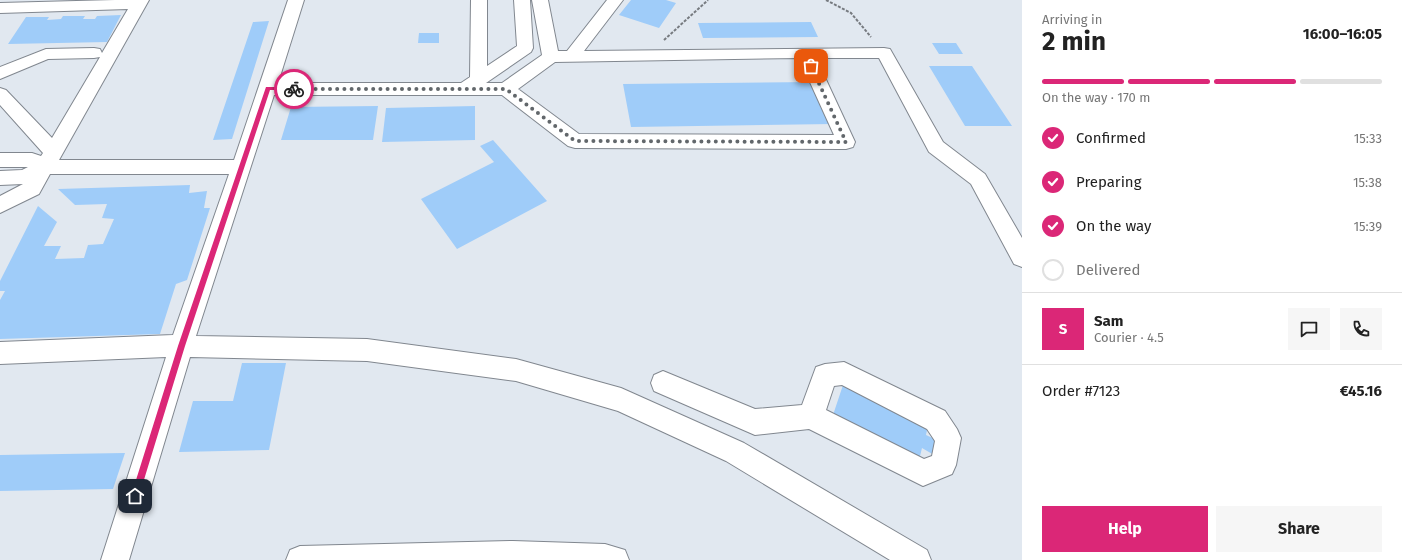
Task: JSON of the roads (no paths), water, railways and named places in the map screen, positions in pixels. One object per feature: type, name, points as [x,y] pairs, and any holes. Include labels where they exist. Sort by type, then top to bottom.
[{"type":"main road","points":[[115,560],[181,346],[268,89],[296,0]]},
{"type":"main road","points":[[472,84],[479,0]]},
{"type":"main road","points":[[472,84],[525,48],[522,0]]},
{"type":"main road","points":[[540,0],[551,57]]},
{"type":"main road","points":[[571,57],[615,0]]},
{"type":"main road","points":[[0,8],[140,2]]},
{"type":"main road","points":[[0,206],[32,190],[140,2]]},
{"type":"main road","points":[[0,73],[46,54],[94,53]]},
{"type":"main road","points":[[268,89],[472,84],[506,89],[575,141],[846,142],[805,53]]},
{"type":"main road","points":[[506,89],[551,57],[805,53],[884,54],[936,146],[978,179],[1016,235],[1022,258]]},
{"type":"main road","points":[[0,94],[50,160]]},
{"type":"main road","points":[[0,160],[50,160],[242,167]]},
{"type":"main road","points":[[0,178],[24,177],[50,160]]},
{"type":"main road","points":[[0,353],[181,346],[367,350],[516,370],[622,400],[736,452],[917,560]]},
{"type":"main road","points":[[663,383],[755,422],[811,416],[923,473],[943,465],[948,438],[936,420],[844,373],[825,375],[811,416]]},
{"type":"main road","points":[[300,560],[513,555],[605,558],[615,560]]}]
